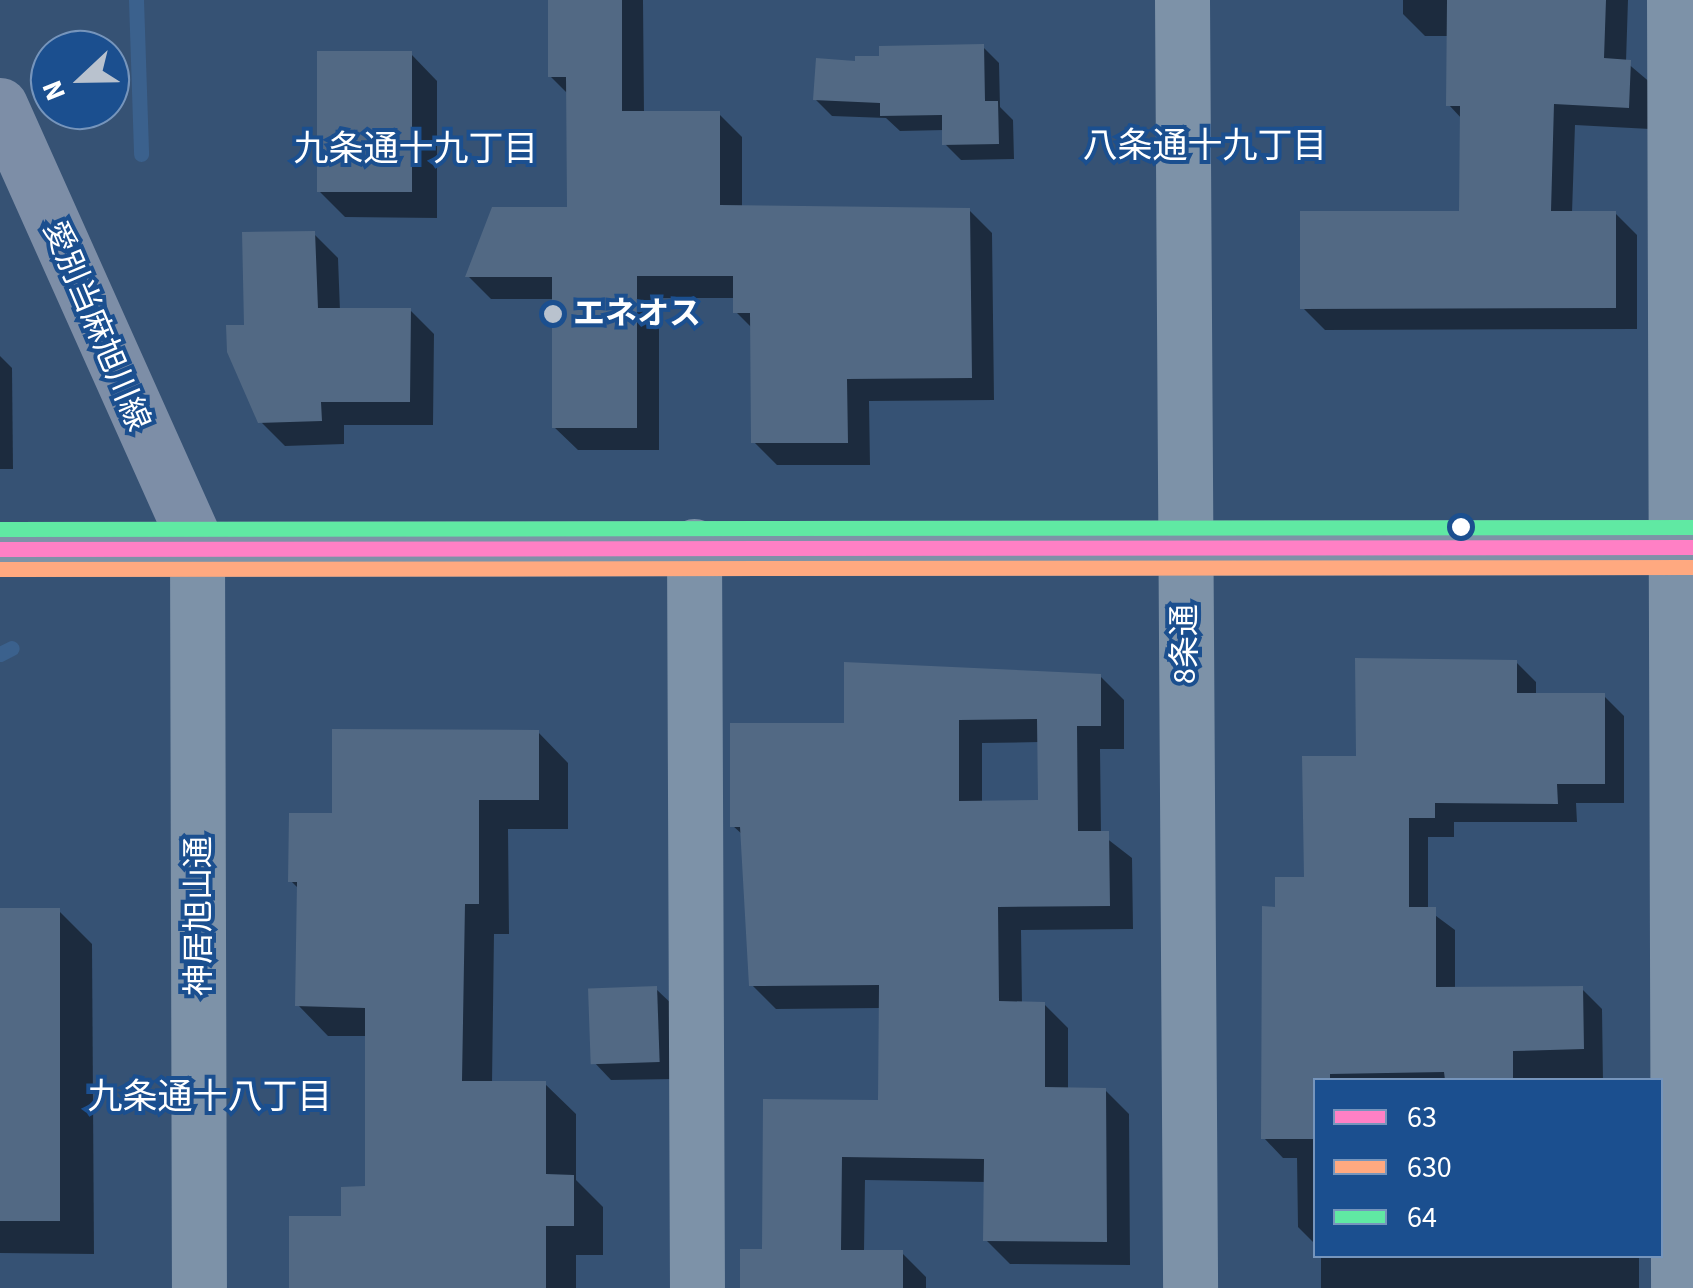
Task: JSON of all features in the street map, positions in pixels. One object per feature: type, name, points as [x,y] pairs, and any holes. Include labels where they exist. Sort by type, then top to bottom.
[{"type":"highway","points":[[0,549],[197,545],[1686,547]]},
{"type":"main road","name":"愛別当麻旭川線","points":[[4,123],[197,545]]},
{"type":"street","name":"8条通","points":[[1182,0],[1190,1288]]},
{"type":"street","points":[[1674,0],[1686,547],[1678,1288]]},
{"type":"street","name":"神居旭山通","points":[[197,545],[200,1288]]},
{"type":"street","points":[[694,546],[697,1288]]},
{"type":"building","points":[[548,0],[622,0],[622,111],[720,111],[720,205],[970,208],[972,378],[847,379],[848,443],[751,443],[750,313],[733,313],[733,276],[637,276],[637,428],[552,428],[552,277],[465,277],[492,207],[567,207],[566,77],[548,77]]},
{"type":"building","points":[[1447,0],[1606,0],[1604,58],[1631,60],[1629,108],[1554,104],[1551,211],[1616,211],[1616,308],[1300,309],[1300,211],[1459,211],[1460,106],[1446,106]]},
{"type":"building","points":[[984,44],[985,101],[998,101],[999,144],[942,145],[942,115],[880,116],[880,103],[813,100],[816,58],[855,61],[855,56],[879,56],[879,46]]},
{"type":"building","points":[[317,51],[412,51],[412,192],[317,192]]},
{"type":"building","points":[[315,231],[318,308],[411,308],[410,402],[321,402],[322,421],[258,423],[227,352],[226,325],[244,325],[242,232]]},
{"type":"building","points":[[1355,658],[1517,660],[1517,693],[1605,693],[1605,784],[1557,784],[1558,804],[1435,803],[1435,818],[1409,818],[1409,907],[1436,907],[1436,987],[1583,986],[1584,1049],[1513,1051],[1513,1078],[1445,1078],[1444,1072],[1330,1074],[1330,1078],[1313,1078],[1313,1139],[1261,1139],[1262,906],[1275,907],[1275,877],[1304,877],[1302,756],[1356,756]]},
{"type":"building","points":[[844,662],[1101,674],[1101,726],[1077,726],[1078,831],[1109,831],[1110,906],[998,907],[999,1001],[1045,1002],[1045,1087],[1106,1088],[1107,1242],[983,1241],[984,1159],[842,1157],[841,1250],[903,1250],[903,1288],[740,1288],[740,1249],[762,1249],[763,1099],[878,1100],[879,985],[749,986],[740,827],[730,827],[730,723],[844,723]],"holes":[[[1037,719],[1038,800],[959,801],[959,720]]]},
{"type":"building","points":[[332,729],[539,730],[539,800],[479,800],[479,904],[465,904],[462,1081],[546,1081],[546,1174],[574,1175],[574,1226],[546,1226],[546,1288],[289,1288],[289,1216],[341,1216],[341,1187],[365,1186],[365,1008],[295,1006],[297,882],[288,882],[289,813],[332,813]]},
{"type":"building","points":[[0,908],[60,908],[60,1221],[0,1221]]},
{"type":"building","points":[[657,986],[660,1062],[591,1064],[588,988]]},
{"type":"waterway","points":[[136,0],[141,154]]},
{"type":"waterway","points":[[0,654],[12,648]]},
{"type":"transit line","name":"64","points":[[0,529],[1693,527]]},
{"type":"transit line","name":"63","points":[[0,549],[1693,547]]},
{"type":"transit line","name":"630","points":[[0,569],[1693,567]]},
{"type":"place","name":"エネオス","points":[[553,314]]},
{"type":"district","name":"八条通十九丁目","points":[[1205,146]]},
{"type":"district","name":"九条通十九丁目","points":[[416,149]]},
{"type":"district","name":"九条通十八丁目","points":[[210,1097]]}]
